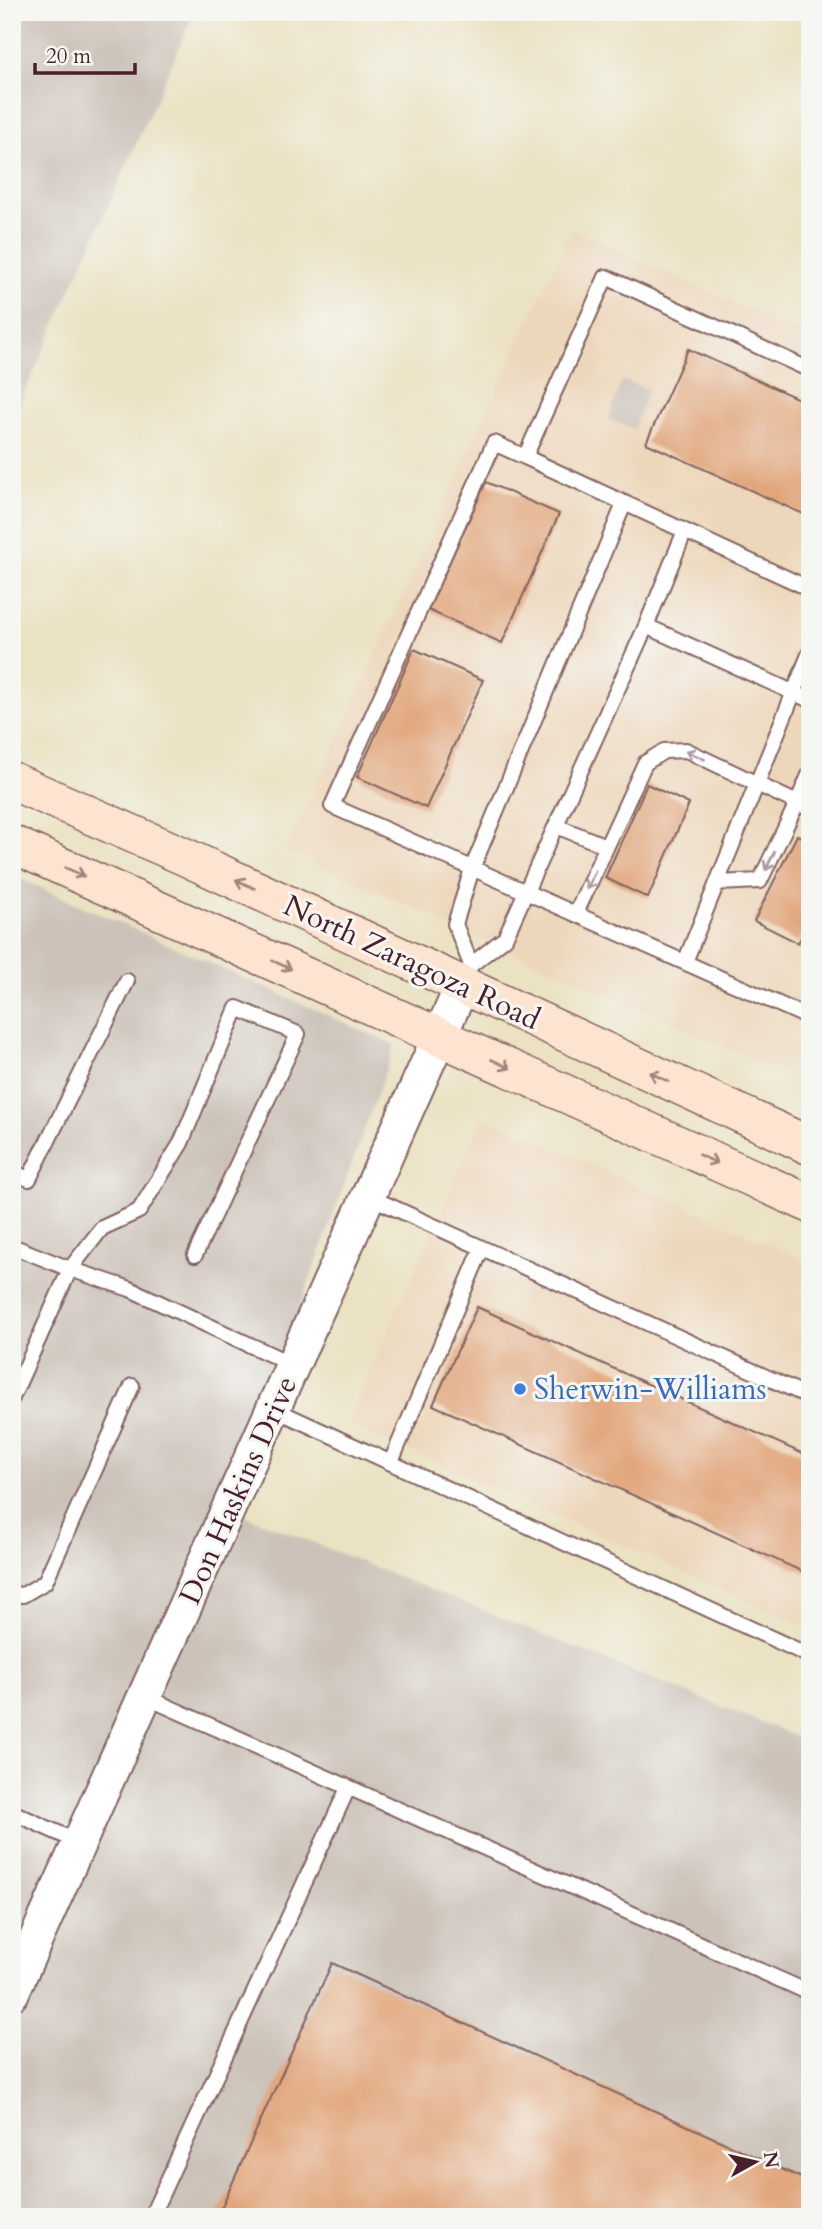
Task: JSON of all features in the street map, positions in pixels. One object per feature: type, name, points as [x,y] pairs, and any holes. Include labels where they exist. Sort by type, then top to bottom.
[{"type":"main road","name":"North Zaragoza Road","points":[[12,781],[466,975],[810,1146]]},
{"type":"main road","name":"North Zaragoza Road","points":[[12,844],[810,1204]]},
{"type":"street","name":"Don Haskins Drive","points":[[12,1993],[146,1697],[227,1508],[370,1197],[466,975]]},
{"type":"lane","points":[[525,457],[606,277],[810,370]]},
{"type":"lane","points":[[810,589],[494,443],[332,806],[810,1018]]},
{"type":"lane","points":[[466,975],[455,924],[472,869],[624,504]]},
{"type":"lane","points":[[466,975],[505,938],[646,626],[684,533]]},
{"type":"lane","points":[[646,626],[810,700]]},
{"type":"lane","points":[[685,962],[810,652]]},
{"type":"lane","points":[[576,913],[645,763],[664,751],[686,750],[804,806]]},
{"type":"lane","points":[[718,883],[760,881],[804,806],[810,773]]},
{"type":"lane","points":[[556,826],[606,846]]},
{"type":"lane","points":[[12,1172],[29,1179],[127,981]]},
{"type":"lane","points":[[12,1398],[70,1269],[102,1228],[139,1210],[181,1143],[237,1008],[298,1034],[195,1255]]},
{"type":"lane","points":[[370,1197],[810,1397]]},
{"type":"lane","points":[[12,1246],[130,1289],[294,1365]]},
{"type":"lane","points":[[391,1462],[482,1248]]},
{"type":"lane","points":[[12,1594],[23,1595],[45,1582],[132,1386]]},
{"type":"lane","points":[[274,1409],[810,1656]]},
{"type":"lane","points":[[146,1697],[810,1993]]},
{"type":"lane","points":[[151,2217],[348,1787]]},
{"type":"lane","points":[[12,1812],[81,1843]]},
{"type":"shaded area","points":[[12,12],[195,12],[12,421]]},
{"type":"shaded area","points":[[571,228],[810,337],[810,1085],[286,851]]},
{"type":"shaded area","points":[[622,380],[648,389],[634,429],[608,420]]},
{"type":"shaded area","points":[[12,875],[395,1045],[227,1508],[810,1742],[810,2217],[12,2217]]},
{"type":"shaded area","points":[[483,1116],[810,1262],[810,1629],[347,1423]]},
{"type":"building","points":[[688,349],[810,404],[810,517],[646,443]]},
{"type":"building","points":[[486,482],[559,514],[502,643],[428,610]]},
{"type":"building","points":[[414,649],[483,680],[426,808],[357,777]]},
{"type":"building","points":[[647,784],[689,804],[648,898],[605,878]]},
{"type":"building","points":[[797,835],[810,841],[810,920],[798,943],[754,921]]},
{"type":"building","points":[[477,1307],[810,1457],[810,1575],[433,1405]]},
{"type":"building","points":[[332,1963],[810,2182],[810,2217],[217,2217]]},
{"type":"place","name":"Sherwin-Williams","points":[[520,1389]]}]
